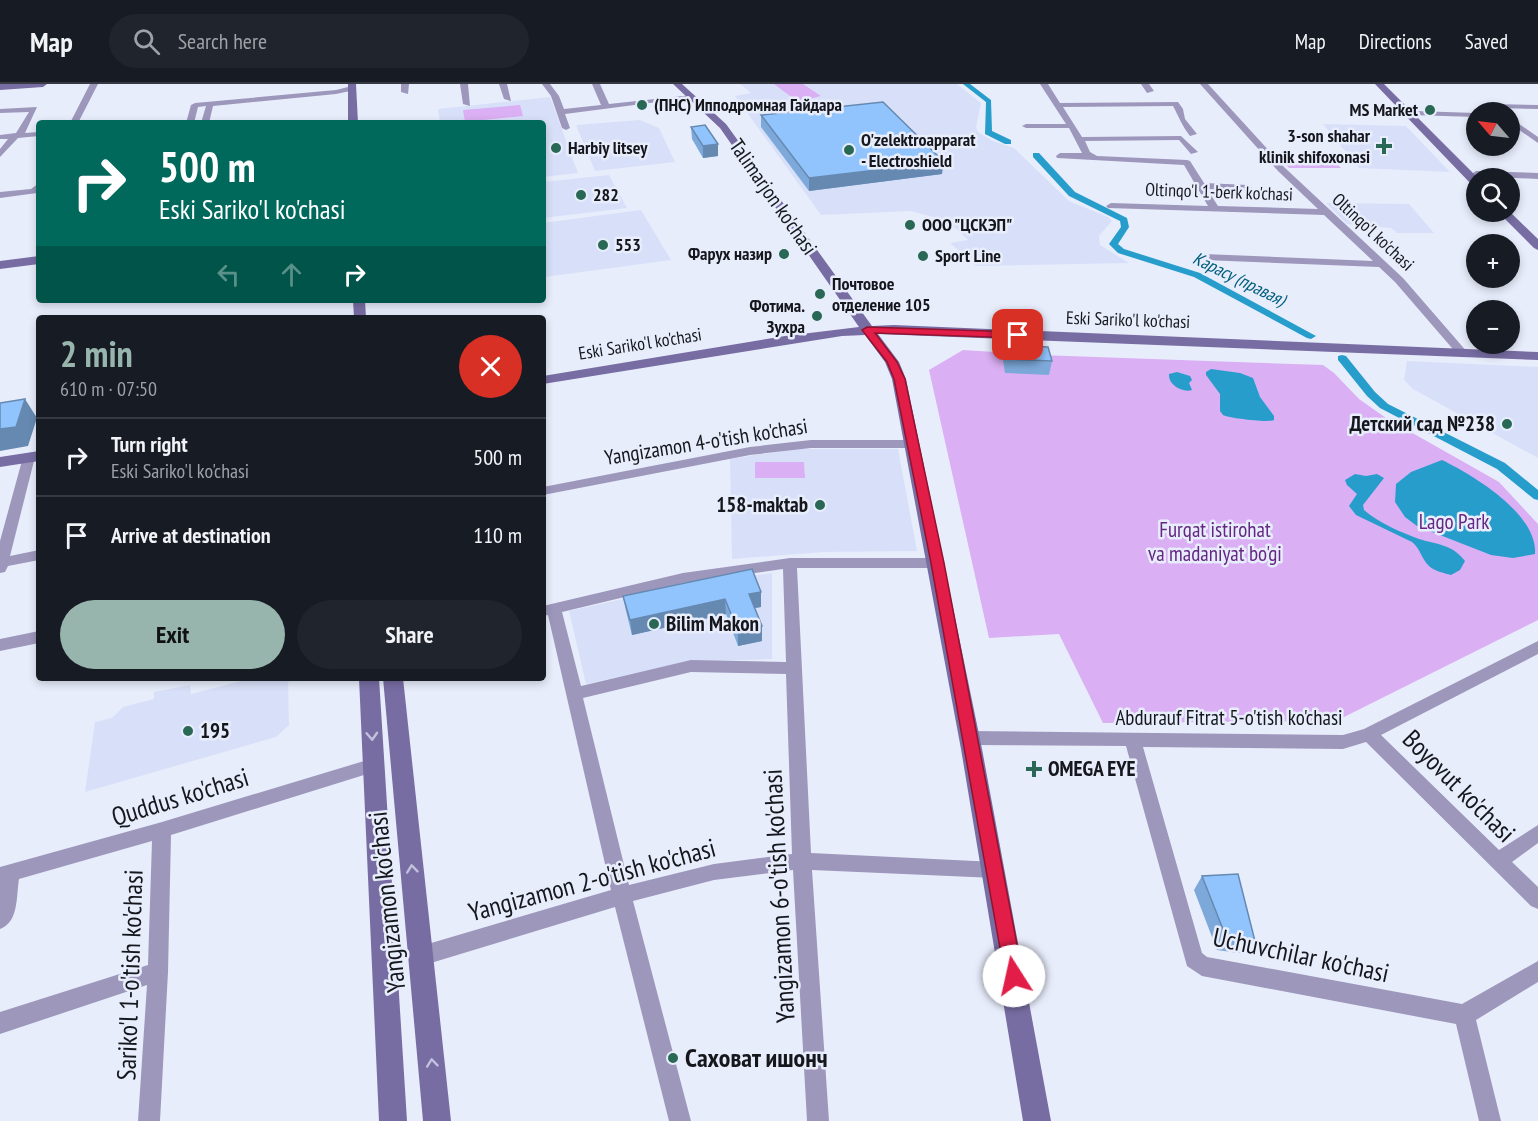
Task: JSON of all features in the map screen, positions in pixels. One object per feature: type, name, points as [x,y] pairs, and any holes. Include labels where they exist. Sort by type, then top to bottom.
[{"type":"street","points":[[0,87],[43,84]]},
{"type":"street","points":[[76,120],[94,84]]},
{"type":"street","points":[[464,84],[467,104]]},
{"type":"street","points":[[503,84],[508,99]]},
{"type":"street","points":[[546,84],[555,96],[566,128]]},
{"type":"street","points":[[596,84],[606,107]]},
{"type":"street","name":"Talimarjon ko'chasi","points":[[677,84],[723,126],[896,370],[938,563],[995,870],[1037,1121]]},
{"type":"street","points":[[1044,84],[1090,156]]},
{"type":"street","name":"Oltinqo'l ko'chasi","points":[[1204,84],[1281,169],[1383,264],[1434,318],[1462,354]]},
{"type":"street","points":[[1379,84],[1412,113],[1466,115]]},
{"type":"street","points":[[1386,84],[1466,168]]},
{"type":"street","points":[[191,120],[195,105],[336,92],[354,85],[353,120]]},
{"type":"street","points":[[561,112],[692,97]]},
{"type":"street","points":[[1059,105],[1175,104],[1183,103],[1184,100]]},
{"type":"street","points":[[206,120],[210,104]]},
{"type":"street","points":[[1175,104],[1179,109],[1182,122],[1193,134]]},
{"type":"street","points":[[1520,107],[1538,107]]},
{"type":"street","points":[[0,111],[34,109],[17,136],[0,154]]},
{"type":"street","points":[[1026,126],[1072,126]]},
{"type":"street","points":[[1520,127],[1538,141]]},
{"type":"street","points":[[0,137],[36,134]]},
{"type":"street","points":[[1080,138],[1181,138],[1194,153]]},
{"type":"street","points":[[1060,156],[1187,163],[1214,208]]},
{"type":"street","points":[[1520,176],[1538,176]]},
{"type":"street","points":[[1201,186],[1248,188]]},
{"type":"street","points":[[0,195],[36,189]]},
{"type":"street","name":"Oltinqo'l 1-berk ko'chasi","points":[[1111,206],[1326,212]]},
{"type":"street","points":[[1520,218],[1538,236]]},
{"type":"street","points":[[1514,222],[1538,246]]},
{"type":"street","points":[[1204,257],[1383,264]]},
{"type":"street","points":[[0,265],[36,260]]},
{"type":"street","name":"Eski Sariko'l ko'chasi","points":[[546,380],[793,339],[867,330],[1462,354]]},
{"type":"street","points":[[1462,354],[1538,357]]},
{"type":"street","name":"Yangizamon 4-o'tish ko'chasi","points":[[546,490],[750,451],[811,444],[913,444]]},
{"type":"street","points":[[0,462],[33,462]]},
{"type":"street","points":[[0,472],[33,462]]},
{"type":"street","points":[[0,565],[33,462]]},
{"type":"street","points":[[0,565],[36,556]]},
{"type":"street","points":[[680,1121],[622,896],[574,694],[549,609],[683,578],[790,563],[938,563]]},
{"type":"street","name":"Yangizamon 6-o'tish ko'chasi","points":[[790,563],[802,861],[818,1121]]},
{"type":"street","points":[[0,645],[36,638]]},
{"type":"street","name":"Abdurauf Fitrat 5-o'tish ko'chasi","points":[[969,738],[1343,742],[1369,734],[1538,646]]},
{"type":"street","points":[[574,694],[691,666],[794,668]]},
{"type":"street","name":"Yangizamon ko'chasi","points":[[369,681],[393,1121]]},
{"type":"street","name":"Yangizamon ko'chasi","points":[[393,681],[437,1121]]},
{"type":"street","name":"Boyovut ko'chasi","points":[[1369,734],[1538,900]]},
{"type":"street","name":"Uchuvchilar ko'chasi","points":[[1133,741],[1194,959],[1202,966],[1464,1015]]},
{"type":"street","points":[[374,765],[401,758]]},
{"type":"street","name":"Quddus ko'chasi","points":[[5,875],[374,765]]},
{"type":"street","name":"Sariko'l 1-o'tish ko'chasi","points":[[149,1121],[158,972],[162,830]]},
{"type":"street","points":[[1498,861],[1538,833]]},
{"type":"street","name":"Yangizamon 2-o'tish ko'chasi","points":[[421,956],[622,896],[714,872],[802,861],[995,870]]},
{"type":"street","points":[[0,920],[4,916],[5,875]]},
{"type":"street","points":[[1490,1121],[1464,1015],[1538,971]]},
{"type":"street","points":[[0,1023],[158,972]]},
{"type":"shaded area","points":[[740,84],[957,84],[981,103],[976,127],[978,132],[993,141],[1014,148],[1069,201],[1108,217],[1112,221],[1099,236],[1100,245],[1129,263],[976,266],[950,243],[968,240],[948,221],[911,211],[821,215],[735,96],[751,93]]},
{"type":"shaded area","name":"Harbiy litsey","points":[[550,97],[578,173],[546,177],[546,120],[440,120],[438,109]]},
{"type":"shaded area","points":[[640,120],[659,128],[675,162],[595,171],[576,125]]},
{"type":"shaded area","name":"3-son shahar klinik shifoxonasi","points":[[1323,124],[1406,126],[1450,172],[1359,168]]},
{"type":"shaded area","name":"282","points":[[609,175],[627,208],[546,218],[546,182]]},
{"type":"shaded area","points":[[1326,203],[1409,204],[1434,233],[1397,233],[1391,228],[1347,224]]},
{"type":"shaded area","name":"553","points":[[641,210],[671,260],[546,277],[546,223]]},
{"type":"shaded area","name":"Детский сад №238","points":[[1407,361],[1538,367],[1538,458],[1413,389],[1404,380]]},
{"type":"shaded area","name":"158-maktab","points":[[796,449],[898,449],[917,551],[824,552],[732,559],[730,459]]},
{"type":"shaded area","points":[[772,573],[772,659],[686,662],[586,684],[569,611],[685,585]]},
{"type":"shaded area","name":"195","points":[[241,681],[291,681],[288,682],[289,725],[276,737],[85,792],[95,722],[112,718],[123,707],[154,699],[154,692],[190,685],[191,694]]},
{"type":"green space","points":[[774,84],[803,84],[821,96],[798,102]]},
{"type":"green space","points":[[520,105],[523,116],[465,120],[463,110]]},
{"type":"green space","points":[[1282,160],[1334,161],[1341,168],[1289,168]]},
{"type":"green space","name":"Furqat istirohat va madaniyat bo'gi","points":[[963,350],[1039,355],[1323,365],[1359,399],[1386,418],[1499,482],[1538,524],[1538,620],[1336,721],[1103,723],[1059,634],[989,638],[929,370]]},
{"type":"green space","points":[[755,462],[804,462],[805,478],[755,478]]},
{"type":"water","points":[[1211,369],[1240,373],[1253,378],[1260,397],[1274,416],[1274,420],[1248,420],[1223,415],[1220,411],[1220,394],[1206,375],[1206,372]]},
{"type":"water","points":[[1177,372],[1190,376],[1192,380],[1189,383],[1192,390],[1184,390],[1173,385],[1169,374]]},
{"type":"water","points":[[1442,460],[1486,486],[1515,511],[1533,539],[1535,554],[1513,558],[1491,555],[1417,526],[1405,517],[1395,502],[1396,484],[1411,472]]},
{"type":"water","points":[[1355,474],[1366,476],[1377,474],[1384,478],[1363,505],[1364,510],[1397,530],[1455,551],[1465,561],[1460,570],[1451,575],[1439,572],[1426,563],[1412,542],[1356,515],[1349,506],[1357,494],[1345,480]]},
{"type":"building","name":"O'zelektroapparat - Electroshield","points":[[883,102],[944,162],[809,178],[761,115]]},
{"type":"building","points":[[705,125],[718,144],[703,146],[691,127]]},
{"type":"building","points":[[1006,345],[1048,347],[1052,361],[1007,359]]},
{"type":"building","points":[[25,399],[16,427],[0,429],[0,403]]},
{"type":"building","points":[[752,569],[761,592],[749,594],[762,626],[738,631],[725,599],[630,620],[623,596]]},
{"type":"building","points":[[1238,874],[1255,941],[1226,937],[1202,876]]},
{"type":"waterway","name":"Карасу (правая)","points":[[966,84],[989,101],[988,132],[1008,142]]},
{"type":"waterway","name":"Карасу (правая)","points":[[1036,155],[1072,194],[1124,220],[1125,227],[1113,244],[1121,251],[1197,275],[1311,336]]},
{"type":"waterway","name":"Карасу (правая)","points":[[1342,358],[1371,394],[1384,406],[1501,466],[1538,496]]},
{"type":"place","name":"(ПНС) Ипподромная Гайдара","points":[[642,105]]},
{"type":"place","name":"MS Market","points":[[1430,110]]},
{"type":"place","name":"3-son shahar klinik shifoxonasi","points":[[1384,146]]},
{"type":"place","name":"Harbiy litsey","points":[[556,148]]},
{"type":"place","name":"O'zelektroapparat - Electroshield","points":[[849,150]]},
{"type":"place","name":"282","points":[[581,195]]},
{"type":"place","name":"ООО \"ЦСКЭП\"","points":[[910,225]]},
{"type":"place","name":"553","points":[[603,245]]},
{"type":"place","name":"Фарух назир","points":[[784,254]]},
{"type":"place","name":"Sport Line","points":[[923,256]]},
{"type":"place","name":"Почтовое отделение 105","points":[[820,294]]},
{"type":"place","name":"Фотима. Зухра","points":[[817,316]]},
{"type":"place","name":"Детский сад №238","points":[[1507,424]]},
{"type":"place","name":"158-maktab","points":[[820,505]]},
{"type":"place","name":"Bilim Makon","points":[[654,624]]},
{"type":"place","name":"195","points":[[188,731]]},
{"type":"place","name":"OMEGA EYE","points":[[1034,769]]},
{"type":"place","name":"Саховат ишонч","points":[[673,1058]]},
{"type":"route","points":[[1014,976],[938,563],[900,379],[892,362],[867,330],[894,329],[1018,335]]},
{"type":"park label","name":"Lago Park","points":[[1454,522]]}]
